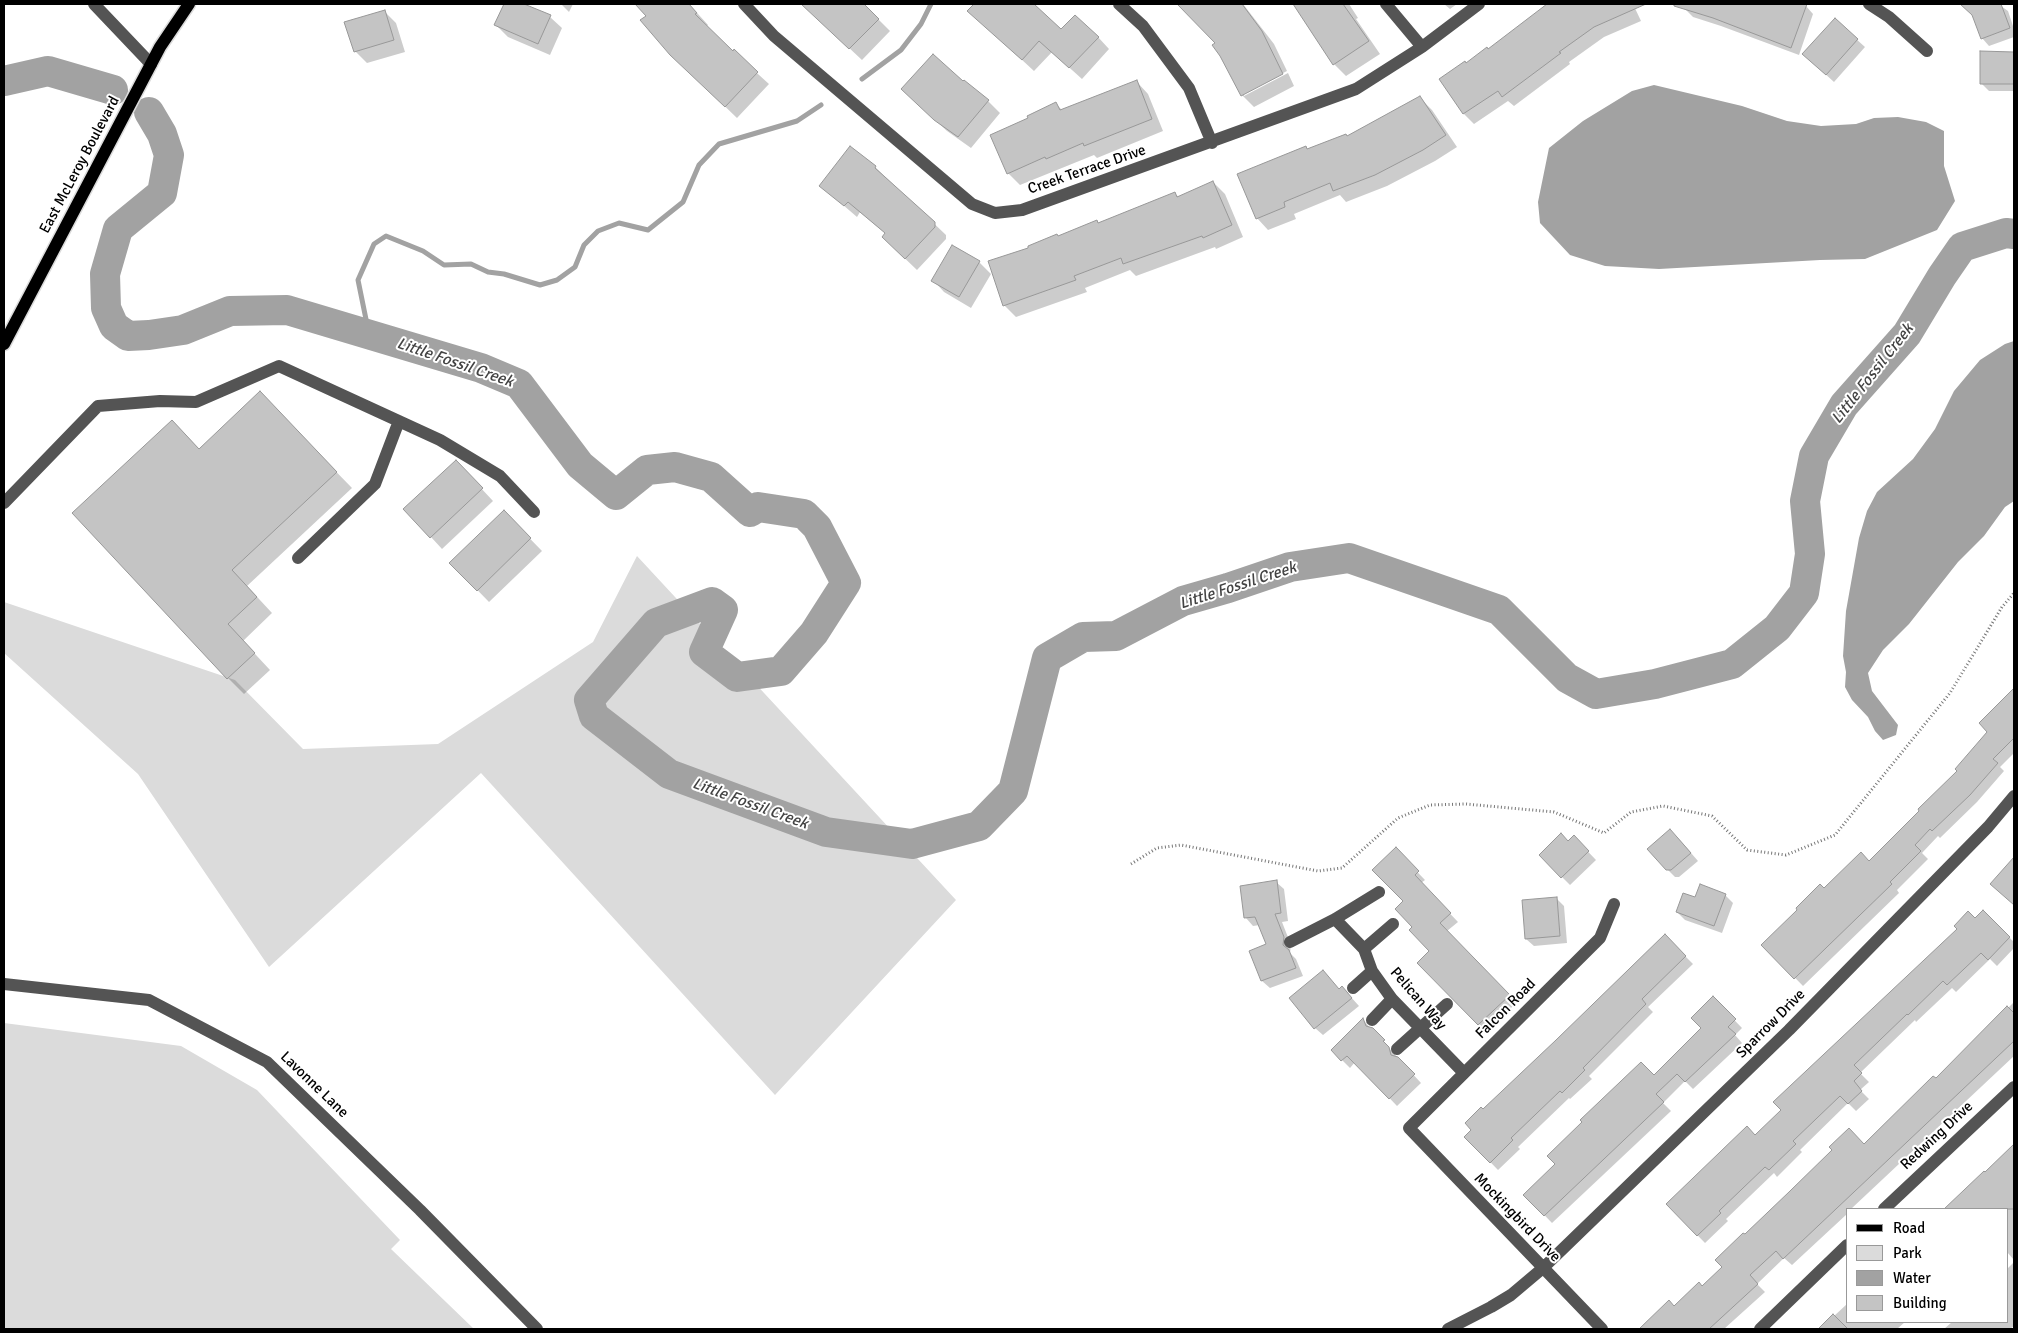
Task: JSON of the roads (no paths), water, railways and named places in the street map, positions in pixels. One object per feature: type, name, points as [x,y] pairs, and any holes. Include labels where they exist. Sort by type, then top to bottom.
[{"type":"main road","name":"East McLeroy Boulevard","points":[[4,344],[151,64],[171,29],[189,4]]},
{"type":"street","points":[[94,4],[151,64]]},
{"type":"street","name":"Creek Terrace Drive","points":[[744,4],[774,36],[972,204],[994,213],[1022,210],[1356,90],[1422,47],[1479,4]]},
{"type":"street","points":[[1119,4],[1143,26],[1189,88],[1212,143]]},
{"type":"street","points":[[1386,4],[1422,47]]},
{"type":"street","points":[[1869,4],[1889,17],[1927,51]]},
{"type":"street","points":[[4,502],[98,406],[160,401],[196,402],[279,366],[440,440],[500,476],[534,512]]},
{"type":"street","points":[[298,558],[375,484],[399,421]]},
{"type":"street","name":"Sparrow Drive","points":[[1448,1329],[1492,1307],[1543,1268],[1789,1030],[1988,827],[2014,796]]},
{"type":"street","points":[[1290,942],[1335,919],[1379,892]]},
{"type":"street","name":"Falcon Road","points":[[1409,1128],[1600,938],[1614,904]]},
{"type":"street","name":"Pelican Way","points":[[1335,919],[1364,949],[1372,971],[1392,999],[1419,1029],[1464,1073]]},
{"type":"street","points":[[1364,949],[1393,924]]},
{"type":"street","points":[[1353,988],[1372,971]]},
{"type":"street","name":"Lavonne Lane","points":[[4,984],[150,1000],[267,1062],[420,1210],[537,1329]]},
{"type":"street","points":[[1372,1020],[1392,999]]},
{"type":"street","points":[[1397,1049],[1447,1004]]},
{"type":"street","name":"Redwing Drive","points":[[1885,1208],[2014,1087]]},
{"type":"street","name":"Mockingbird Drive","points":[[1409,1128],[1602,1329]]},
{"type":"street","points":[[1760,1329],[1846,1246]]},
{"type":"water","points":[[1654,85],[1742,106],[1787,121],[1821,126],[1856,124],[1874,118],[1898,117],[1926,122],[1944,131],[1944,166],[1955,201],[1937,230],[1865,259],[1659,269],[1605,266],[1570,255],[1540,223],[1538,202],[1549,148],[1583,121],[1632,91]]},
{"type":"water","points":[[2014,341],[2014,501],[2005,507],[1984,536],[1958,562],[1909,624],[1883,650],[1868,673],[1872,691],[1898,725],[1896,735],[1883,740],[1875,731],[1868,717],[1852,700],[1845,687],[1846,672],[1843,656],[1846,611],[1859,538],[1867,511],[1877,492],[1913,459],[1935,429],[1954,391],[1980,360],[2005,344]]},
{"type":"waterway","points":[[862,79],[901,50],[921,24],[931,4]]},
{"type":"waterway","name":"Little Fossil Creek","points":[[4,81],[48,71],[113,90]]},
{"type":"waterway","points":[[369,334],[358,280],[374,244],[386,236],[423,251],[444,265],[471,264],[488,272],[504,274],[540,285],[557,280],[575,267],[584,245],[598,231],[619,223],[648,230],[683,202],[699,165],[719,144],[797,121],[821,105]]},
{"type":"waterway","name":"Little Fossil Creek","points":[[149,112],[162,134],[169,155],[162,193],[118,229],[105,274],[106,308],[114,326],[128,336],[149,335],[183,330],[230,311],[287,310],[481,368],[519,384],[580,465],[616,495],[647,470],[675,467],[711,477],[750,512],[758,507],[804,514],[817,527],[846,583],[814,633],[781,671],[737,677],[704,652],[723,610],[712,602],[656,623],[589,700],[594,716],[669,774],[826,832],[912,844],[979,826],[1013,791],[1047,658],[1083,637],[1116,636],[1183,601],[1290,567],[1349,558],[1499,610],[1567,678],[1596,694],[1655,684],[1732,664],[1777,628],[1804,593],[1810,554],[1805,501],[1814,456],[1844,405],[1907,334],[1962,247],[2006,233],[2014,234]]}]
